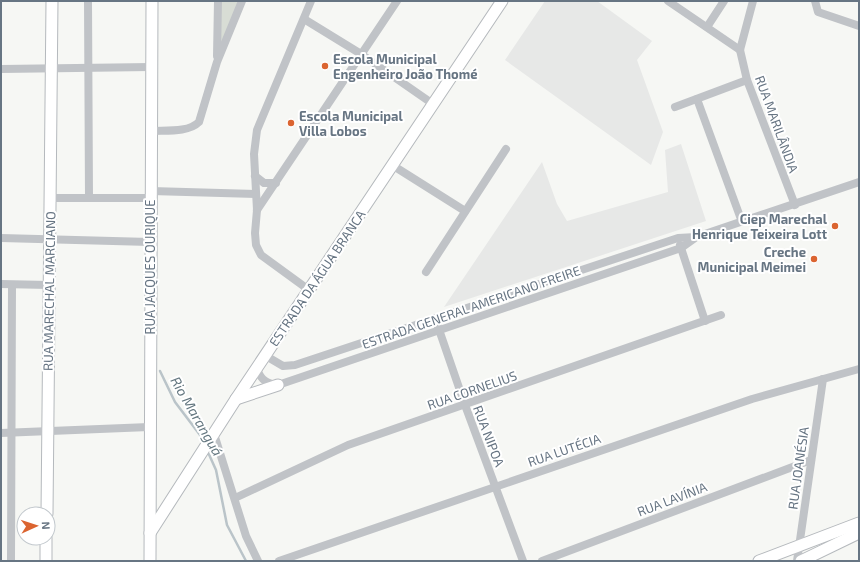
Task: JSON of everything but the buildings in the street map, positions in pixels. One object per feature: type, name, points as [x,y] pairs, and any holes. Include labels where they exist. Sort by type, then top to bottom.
[{"type":"main road","name":"RUA MARECHAL MARCIANO","points":[[47,506],[52,1]]},
{"type":"main road","name":"RUA JACQUES OURIQUE","points":[[150,532],[149,427],[152,1]]},
{"type":"main road","name":"ESTRADA DA ÁGUA BRANCA","points":[[150,532],[236,399],[502,1]]},
{"type":"main road","points":[[236,399],[278,385]]},
{"type":"main road","points":[[150,497],[156,503],[170,501]]},
{"type":"main road","points":[[759,561],[859,524]]},
{"type":"main road","points":[[150,532],[150,561]]},
{"type":"main road","points":[[801,561],[859,533]]},
{"type":"main road","points":[[838,544],[852,542],[859,543]]},
{"type":"main road","points":[[46,546],[46,561]]},
{"type":"street","points":[[88,1],[89,198]]},
{"type":"street","points":[[217,62],[218,1]]},
{"type":"street","points":[[151,131],[182,129],[195,126],[201,117],[217,62],[242,1]]},
{"type":"street","points":[[309,290],[261,255],[256,245],[255,233],[257,210],[254,141],[257,130],[311,1]]},
{"type":"street","points":[[257,210],[397,1]]},
{"type":"street","points":[[668,1],[740,50],[753,1]]},
{"type":"street","points":[[707,27],[724,1]]},
{"type":"street","points":[[815,1],[818,12],[859,26]]},
{"type":"street","points":[[304,19],[361,54],[433,104]]},
{"type":"street","name":"RUA MARILÂNDIA","points":[[740,50],[747,80],[795,205]]},
{"type":"street","points":[[1,69],[151,67]]},
{"type":"street","points":[[675,107],[747,80]]},
{"type":"street","points":[[697,99],[742,222]]},
{"type":"street","points":[[426,272],[506,150]]},
{"type":"street","points":[[392,165],[465,211]]},
{"type":"street","points":[[255,176],[264,183],[276,183]]},
{"type":"street","name":"ESTRADA GENERAL AMERICANO FREIRE","points":[[266,356],[279,365],[291,366],[678,238],[696,237],[795,205],[859,182]]},
{"type":"street","points":[[50,198],[89,198],[151,194],[256,194]]},
{"type":"street","name":"ESTRADA GENERAL AMERICANO FREIRE","points":[[278,385],[681,248],[696,237]]},
{"type":"street","points":[[1,238],[150,242]]},
{"type":"street","points":[[678,238],[705,321]]},
{"type":"street","points":[[1,284],[49,285]]},
{"type":"street","points":[[11,561],[13,433],[12,285]]},
{"type":"street","name":"RUA CORNELIUS","points":[[234,498],[348,445],[721,316]]},
{"type":"street","name":"RUA NIPOA","points":[[435,318],[465,405],[523,561]]},
{"type":"street","points":[[257,369],[260,377],[265,382],[278,385]]},
{"type":"street","name":"RUA LUTÉCIA","points":[[279,561],[752,398],[859,369]]},
{"type":"street","name":"RUA JOANÉSIA","points":[[797,561],[823,379]]},
{"type":"street","points":[[1,433],[149,427]]},
{"type":"street","points":[[212,437],[246,536],[258,561]]},
{"type":"street","name":"RUA LAVÍNIA","points":[[542,561],[811,460]]},
{"type":"shaded area","points":[[218,1],[242,1],[217,62]]},
{"type":"shaded area","points":[[545,1],[597,1],[652,41],[637,60],[663,132],[651,165],[505,60]]},
{"type":"shaded area","points":[[681,144],[706,221],[444,307],[542,162],[557,204],[567,221],[668,192],[665,150]]},
{"type":"waterway","name":"Rio Maranguá","points":[[160,371],[175,402],[200,435],[204,444]]},
{"type":"waterway","name":"Rio Maranguá","points":[[207,450],[216,470],[227,525],[246,561]]},
{"type":"place","name":"Escola Municipal Engenheiro João Thomé","points":[[325,66]]},
{"type":"place","name":"Escola Municipal Villa Lobos","points":[[291,123]]},
{"type":"place","name":"Ciep Marechal Henrique Teixeira Lott","points":[[835,226]]},
{"type":"place","name":"Creche Municipal Meimei","points":[[814,259]]}]
